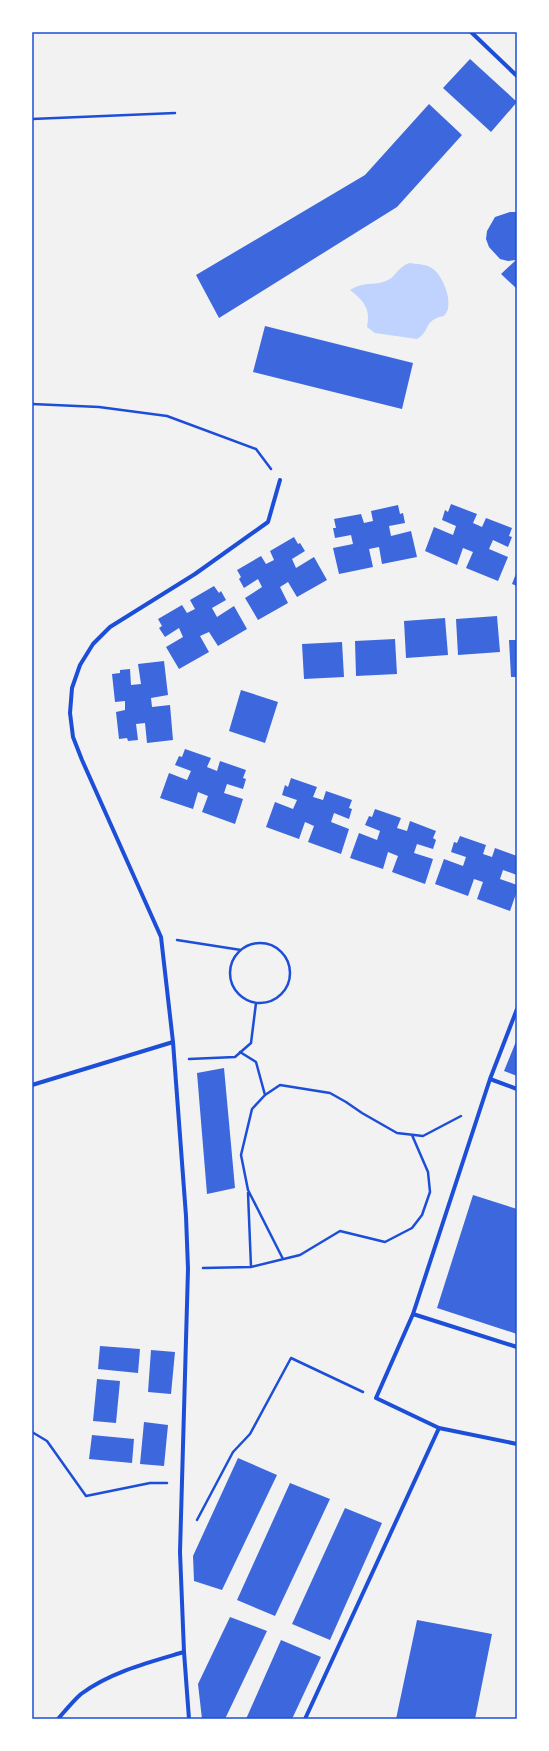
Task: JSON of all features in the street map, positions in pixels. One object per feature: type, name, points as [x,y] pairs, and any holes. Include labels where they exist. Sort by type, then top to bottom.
[{"type":"street","points":[[471,32],[517,76]]},
{"type":"street","points":[[189,1719],[184,1652],[180,1552],[188,1269],[186,1216],[175,1060],[161,937],[73,738],[70,713],[72,688],[80,665],[93,644],[110,626],[195,574],[268,522],[280,480]]},
{"type":"street","points":[[517,1009],[490,1079],[413,1314],[376,1398],[439,1428],[517,1444]]},
{"type":"street","points":[[32,1085],[173,1042]]},
{"type":"street","points":[[490,1079],[517,1089]]},
{"type":"street","points":[[413,1314],[517,1347]]},
{"type":"street","points":[[305,1719],[439,1428]]},
{"type":"street","points":[[58,1719],[80,1695],[105,1680],[156,1660],[184,1652]]},
{"type":"path","points":[[32,119],[175,113]]},
{"type":"path","points":[[32,404],[99,407],[167,416],[256,449],[280,480]]},
{"type":"path","points":[[161,937],[242,950]]},
{"type":"path","points":[[260,943],[269,945],[285,956],[289,966],[290,975],[288,985],[275,999],[265,1003],[256,1003],[242,997],[233,986],[230,976],[231,967],[235,958],[242,950],[250,945],[260,943]]},
{"type":"path","points":[[175,1060],[236,1057],[251,1043],[256,1003]]},
{"type":"path","points":[[240,1052],[256,1062],[264,1095]]},
{"type":"path","points":[[251,1267],[248,1190],[241,1155],[252,1109],[264,1095],[280,1085],[330,1093],[397,1133],[423,1136],[463,1116]]},
{"type":"path","points":[[188,1269],[251,1267],[300,1255],[340,1231],[385,1242],[412,1228],[422,1215],[430,1192],[428,1172],[412,1134]]},
{"type":"path","points":[[248,1190],[283,1259]]},
{"type":"path","points":[[194,1526],[233,1452],[250,1434],[291,1358],[376,1398]]},
{"type":"path","points":[[32,1432],[47,1441],[86,1496],[150,1483],[183,1483]]},
{"type":"water","points":[[409,263],[428,266],[438,274],[447,291],[449,303],[448,309],[444,316],[433,320],[424,333],[417,339],[375,333],[367,327],[368,315],[363,302],[350,290],[355,287],[389,280]]},
{"type":"building","points":[[470,59],[517,102],[491,132],[443,88]]},
{"type":"building","points":[[429,104],[462,135],[397,207],[219,318],[196,275],[365,175]]},
{"type":"building","points":[[510,212],[517,212],[517,289],[501,274],[516,260],[508,261],[500,259],[489,247],[486,239],[487,231],[495,217]]},
{"type":"building","points":[[265,326],[413,363],[402,409],[253,372]]},
{"type":"building","points":[[451,504],[477,514],[473,523],[482,527],[486,518],[512,528],[509,536],[512,537],[508,547],[493,540],[489,549],[508,557],[498,581],[466,568],[473,552],[463,548],[457,565],[425,551],[434,527],[453,535],[456,526],[442,520],[445,510],[448,512]]},
{"type":"building","points":[[398,505],[400,514],[403,513],[405,523],[389,526],[391,536],[411,531],[417,557],[382,564],[379,547],[369,549],[373,567],[339,574],[333,548],[353,544],[351,535],[335,538],[333,528],[336,528],[334,519],[361,514],[364,523],[373,521],[371,511]]},
{"type":"building","points":[[294,537],[305,551],[292,559],[296,568],[314,557],[327,580],[297,597],[288,582],[280,587],[288,603],[258,620],[245,598],[262,587],[258,579],[244,588],[239,579],[241,577],[237,570],[261,556],[266,564],[274,560],[270,551]]},
{"type":"building","points":[[517,571],[517,586],[512,584]]},
{"type":"building","points":[[214,586],[219,593],[221,591],[226,600],[212,608],[217,617],[234,606],[247,629],[218,646],[209,632],[200,636],[209,652],[179,669],[166,647],[183,637],[179,628],[165,637],[159,628],[162,626],[158,619],[182,605],[187,613],[195,609],[190,600]]},
{"type":"building","points":[[497,616],[500,652],[458,655],[456,619]]},
{"type":"building","points":[[445,618],[448,655],[406,658],[404,621]]},
{"type":"building","points":[[395,639],[397,674],[356,676],[355,641]]},
{"type":"building","points":[[509,640],[517,640],[517,677],[511,677]]},
{"type":"building","points":[[342,642],[344,677],[304,679],[302,644]]},
{"type":"building","points":[[164,661],[168,695],[151,698],[152,707],[170,705],[173,740],[147,743],[145,723],[136,724],[138,740],[128,741],[127,738],[119,739],[116,712],[125,710],[125,701],[115,702],[112,674],[120,673],[120,670],[130,669],[131,685],[141,684],[138,664]]},
{"type":"building","points":[[241,690],[278,702],[265,743],[229,731]]},
{"type":"building","points":[[185,749],[211,758],[207,767],[217,771],[220,761],[246,770],[243,778],[246,779],[243,789],[227,784],[224,793],[243,799],[235,824],[202,812],[208,796],[198,792],[193,809],[160,798],[169,773],[187,780],[191,771],[175,765],[179,756],[182,757]]},
{"type":"building","points":[[291,778],[317,787],[313,797],[323,800],[326,791],[352,800],[349,808],[352,809],[349,819],[334,813],[331,822],[349,829],[341,854],[308,842],[314,826],[305,822],[299,839],[266,827],[275,802],[293,809],[297,800],[282,795],[285,785],[288,787]]},
{"type":"building","points":[[375,809],[401,818],[397,828],[407,831],[410,821],[436,831],[433,838],[436,840],[433,849],[417,844],[414,853],[433,859],[425,884],[392,872],[398,856],[388,852],[383,869],[350,858],[359,833],[377,840],[380,831],[365,825],[369,816],[372,817]]},
{"type":"building","points":[[460,836],[486,845],[483,854],[492,857],[495,848],[517,856],[517,875],[503,870],[500,879],[517,885],[517,891],[510,911],[477,899],[483,882],[474,879],[468,896],[435,884],[444,859],[463,866],[466,857],[451,852],[454,842],[457,843]]},
{"type":"building","points":[[517,1039],[517,1076],[504,1071]]},
{"type":"building","points":[[224,1068],[235,1188],[207,1194],[197,1073]]},
{"type":"building","points":[[473,1195],[517,1209],[517,1334],[437,1308]]},
{"type":"building","points":[[100,1346],[140,1349],[138,1373],[98,1369]]},
{"type":"building","points":[[151,1350],[175,1352],[171,1394],[148,1392]]},
{"type":"building","points":[[97,1379],[120,1381],[116,1423],[93,1421]]},
{"type":"building","points":[[144,1422],[168,1425],[164,1466],[140,1464]]},
{"type":"building","points":[[92,1435],[134,1439],[132,1463],[89,1459]]},
{"type":"building","points":[[238,1458],[277,1475],[222,1590],[194,1581],[193,1556]]},
{"type":"building","points":[[290,1483],[330,1499],[275,1616],[237,1600]]},
{"type":"building","points":[[345,1508],[382,1523],[330,1640],[292,1624]]},
{"type":"building","points":[[230,1617],[267,1631],[225,1719],[202,1719],[198,1684]]},
{"type":"building","points":[[417,1620],[492,1634],[475,1719],[396,1719]]},
{"type":"building","points":[[281,1640],[321,1657],[292,1719],[246,1719]]}]
